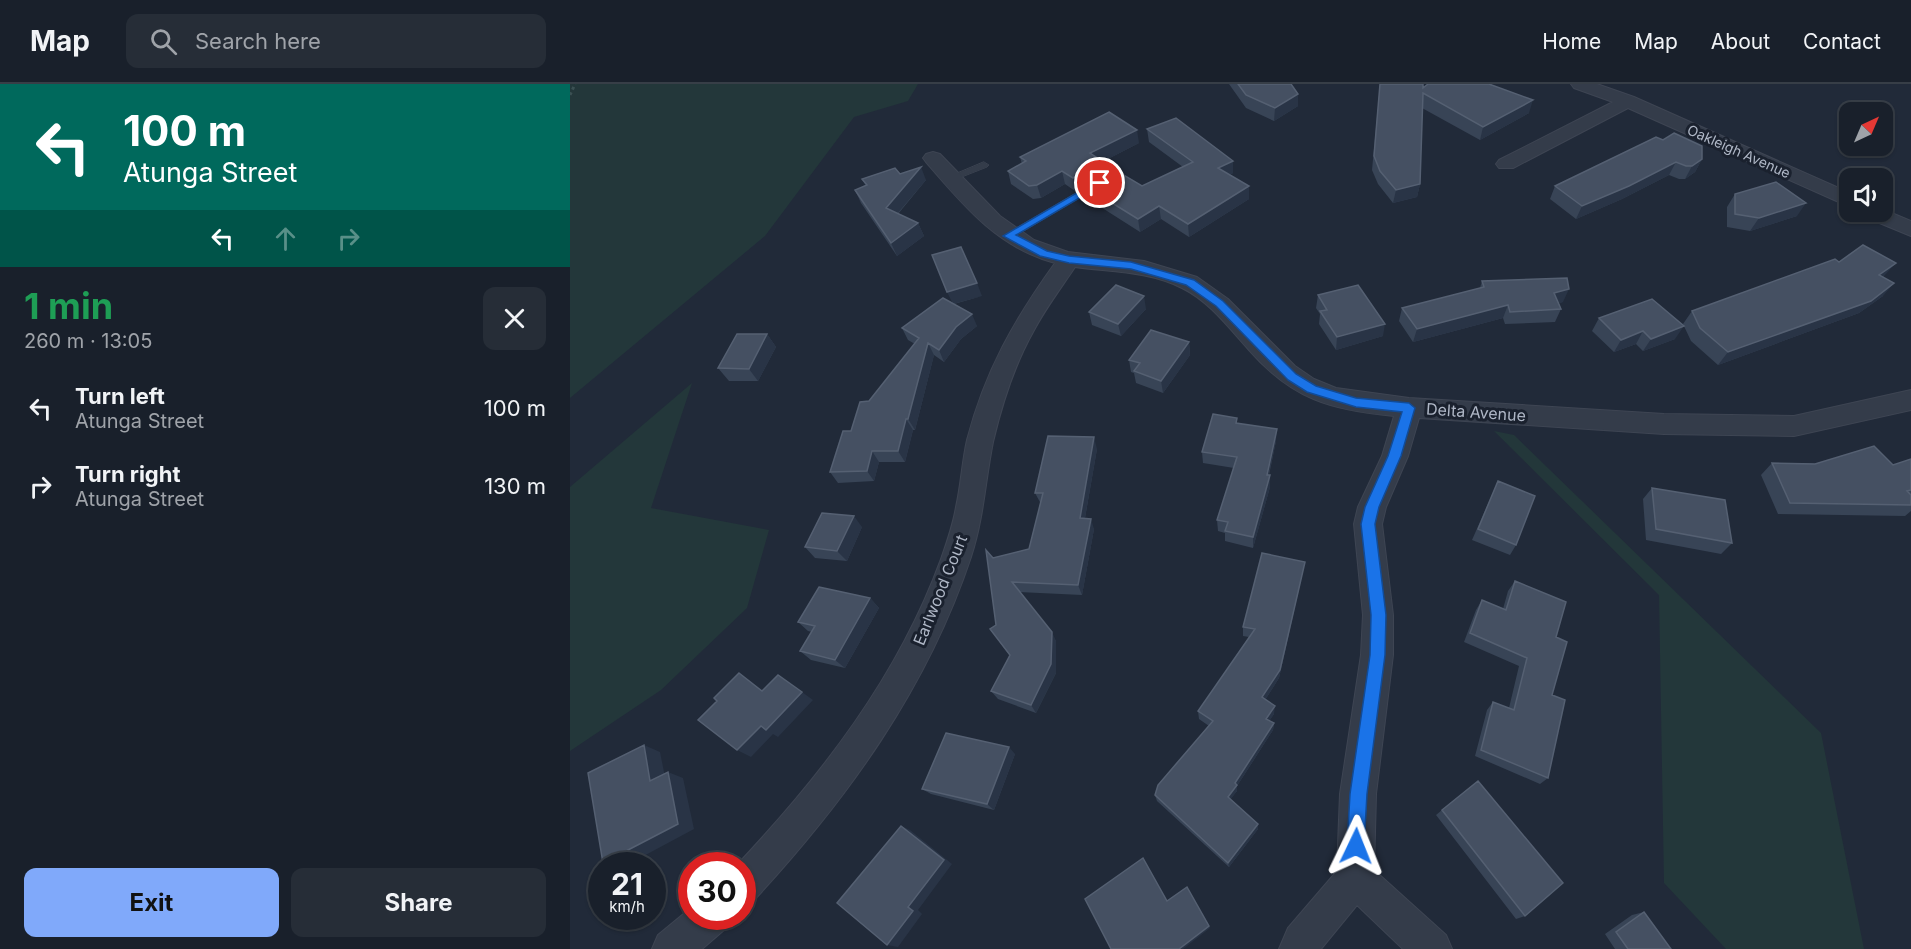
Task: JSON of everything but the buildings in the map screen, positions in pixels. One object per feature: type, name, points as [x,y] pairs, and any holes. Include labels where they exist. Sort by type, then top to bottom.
[{"type":"street","name":"Oakleigh Avenue","points":[[1580,84],[1628,100],[1839,196]]},
{"type":"street","points":[[1506,164],[1628,100]]},
{"type":"street","points":[[933,158],[987,217],[1008,236],[1044,254],[1069,260],[1131,265],[1190,282],[1220,304],[1292,377],[1311,389],[1356,402],[1409,408]]},
{"type":"street","points":[[1893,222],[1911,230]]},
{"type":"street","name":"Earlwood Court","points":[[756,870],[826,792],[899,688],[950,575],[970,510],[980,443],[990,407],[1021,331],[1069,260]]},
{"type":"street","name":"Delta Avenue","points":[[1355,879],[1358,794],[1377,655],[1378,615],[1368,524],[1372,507],[1395,456],[1409,408],[1664,424],[1794,426],[1911,400]]},
{"type":"street","points":[[1299,949],[1302,942],[1355,879],[1432,949]]},
{"type":"street","points":[[672,949],[694,930]]},
{"type":"lane","points":[[951,178],[984,165]]},
{"type":"lane","points":[[1008,236],[1108,178]]},
{"type":"path","points":[[570,95],[574,84]]},
{"type":"green space","points":[[570,84],[918,84],[908,101],[854,117],[765,236],[570,398]]},
{"type":"green space","points":[[692,383],[651,508],[769,530],[747,608],[661,690],[570,751],[570,487]]},
{"type":"green space","points":[[1494,431],[1514,435],[1821,733],[1864,949],[1726,949],[1664,883],[1659,595]]},
{"type":"route","points":[[1100,183],[1008,236],[1044,254],[1069,260],[1131,265],[1190,282],[1220,304],[1292,377],[1311,389],[1356,402],[1409,408],[1395,456],[1372,507],[1368,524],[1377,593],[1377,655],[1358,794],[1356,846]]}]
